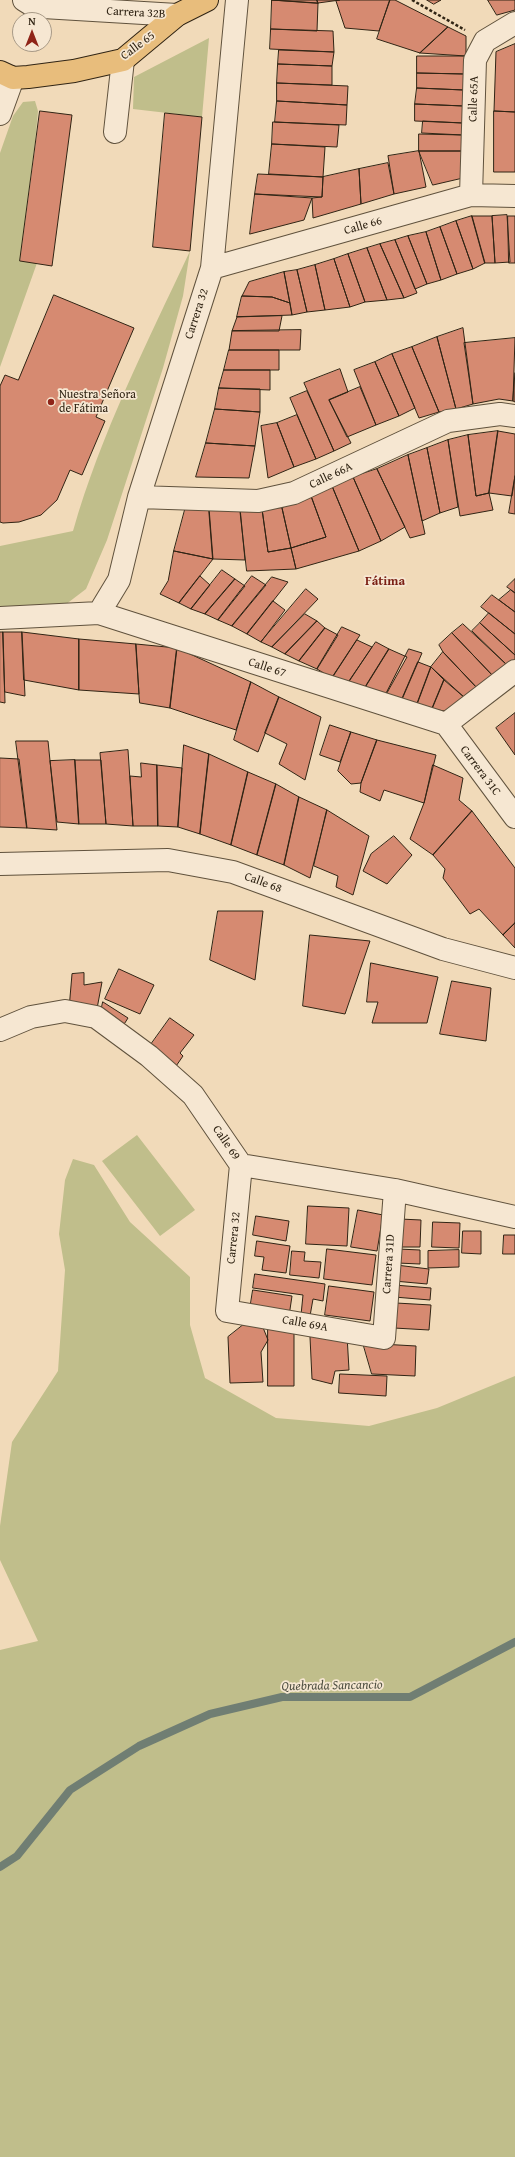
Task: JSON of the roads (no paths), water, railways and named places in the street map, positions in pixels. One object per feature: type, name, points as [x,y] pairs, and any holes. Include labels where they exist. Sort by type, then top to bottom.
[{"type":"main road","name":"Calle 65","points":[[7,75],[74,71],[123,60],[177,15],[207,0]]},
{"type":"street","name":"Carrera 32B","points":[[24,0],[43,7],[177,15]]},
{"type":"street","name":"Carrera 32","points":[[98,613],[119,580],[138,497],[212,268],[237,0]]},
{"type":"street","name":"Calle 65A","points":[[471,196],[475,60],[485,41],[515,23]]},
{"type":"street","points":[[114,132],[123,60]]},
{"type":"street","points":[[0,114],[7,75]]},
{"type":"street","name":"Calle 66","points":[[212,268],[471,196],[515,196]]},
{"type":"street","name":"Calle 66A","points":[[138,497],[258,501],[294,493],[448,421],[500,414],[515,416]]},
{"type":"street","name":"Calle 67","points":[[0,618],[98,613],[446,724]]},
{"type":"street","points":[[446,724],[515,671]]},
{"type":"street","name":"Carrera 31C","points":[[446,724],[515,817]]},
{"type":"street","name":"Calle 68","points":[[0,864],[168,860],[233,872],[443,950],[515,968]]},
{"type":"street","name":"Calle 69","points":[[0,1030],[31,1017],[65,1011],[96,1017],[150,1056],[193,1096],[241,1165],[395,1190],[515,1217]]},
{"type":"street","name":"Carrera 32","points":[[227,1311],[241,1165]]},
{"type":"street","name":"Carrera 31D","points":[[384,1338],[395,1190]]},
{"type":"street","name":"Calle 69A","points":[[227,1311],[384,1338]]},
{"type":"waterway","name":"Quebrada Sancancio","points":[[0,1867],[17,1856],[70,1790],[139,1746],[210,1714],[282,1697],[410,1697],[515,1642]]},
{"type":"place","name":"Nuestra Señora de Fátima","points":[[51,402]]},
{"type":"district","name":"Fátima","points":[[385,582]]}]
